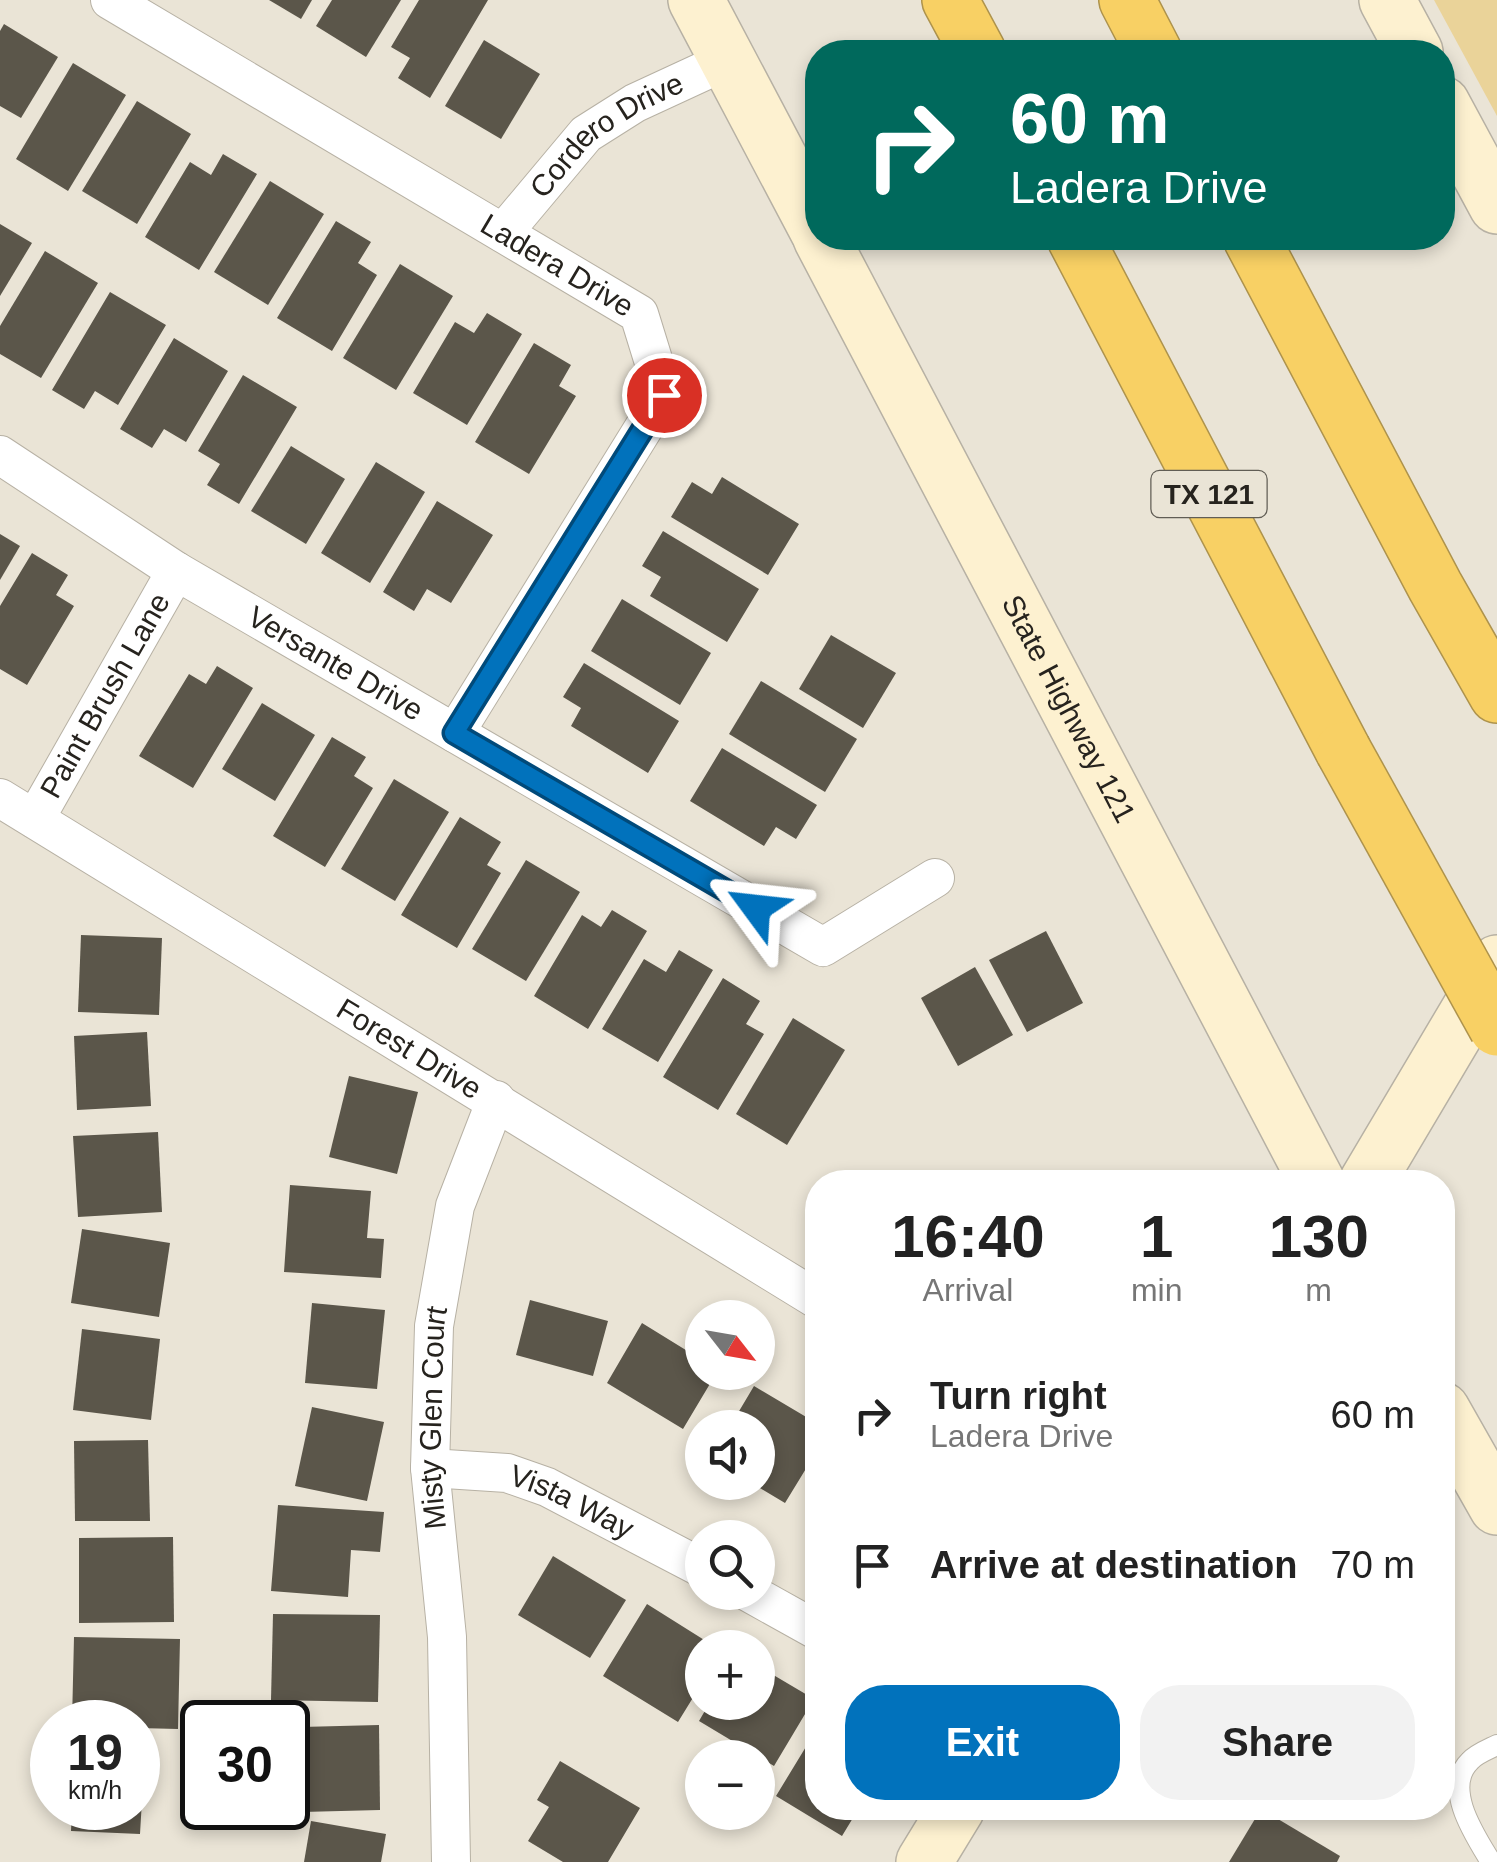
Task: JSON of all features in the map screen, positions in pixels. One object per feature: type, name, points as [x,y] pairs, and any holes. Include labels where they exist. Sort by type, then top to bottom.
[{"type":"highway","points":[[950,0],[972,40]]},
{"type":"highway","points":[[1127,0],[1148,40]]},
{"type":"highway","name":"TX 121","points":[[1080,250],[1344,750],[1497,1028]]},
{"type":"highway","points":[[1258,250],[1434,586],[1497,695]]},
{"type":"main road","points":[[696,0],[805,205]]},
{"type":"main road","points":[[1388,0],[1409,40]]},
{"type":"main road","points":[[1455,128],[1497,206]]},
{"type":"main road","name":"State Highway 121","points":[[827,250],[1311,1170]]},
{"type":"main road","points":[[1374,1170],[1497,963]]},
{"type":"main road","points":[[1455,1433],[1497,1507]]},
{"type":"main road","points":[[924,1862],[950,1820]]},
{"type":"street","name":"Ladera Drive","points":[[110,0],[164,14],[503,233],[640,314],[664,395],[454,733]]},
{"type":"street","name":"Cordero Drive","points":[[503,233],[586,134],[636,102],[728,60]]},
{"type":"street","name":"Versante Drive","points":[[0,455],[176,572],[823,948],[934,878]]},
{"type":"street","name":"Paint Brush Lane","points":[[35,819],[176,572]]},
{"type":"street","name":"Forest Drive","points":[[0,798],[805,1292]]},
{"type":"street","name":"Misty Glen Court","points":[[451,1862],[447,1637],[430,1468],[434,1326],[455,1206],[496,1100]]},
{"type":"street","name":"Vista Way","points":[[430,1468],[507,1474],[547,1486],[685,1559]]},
{"type":"street","points":[[775,1607],[805,1624]]},
{"type":"lane","points":[[1455,1773],[1497,1744]]},
{"type":"lane","points":[[1455,1787],[1468,1824],[1491,1862]]},
{"type":"shaded area","points":[[1434,0],[1497,0],[1497,116]]},
{"type":"building","points":[[269,0],[312,0],[301,19]]},
{"type":"building","points":[[332,0],[401,0],[366,57],[316,26]]},
{"type":"building","points":[[419,0],[488,0],[430,98],[398,78],[410,58],[391,47]]},
{"type":"building","points":[[4,24],[58,57],[21,118],[0,106],[0,31]]},
{"type":"building","points":[[484,40],[540,74],[501,139],[445,106]]},
{"type":"building","points":[[73,63],[126,95],[68,191],[16,159]]},
{"type":"building","points":[[137,101],[191,134],[137,224],[82,191]]},
{"type":"building","points":[[223,154],[257,174],[199,270],[145,237],[190,162],[211,175]]},
{"type":"building","points":[[270,181],[324,214],[268,305],[214,272]]},
{"type":"building","points":[[336,221],[371,242],[358,263],[377,275],[332,351],[277,318]]},
{"type":"building","points":[[0,224],[32,243],[0,296]]},
{"type":"building","points":[[45,251],[98,283],[41,378],[0,354],[0,326]]},
{"type":"building","points":[[400,264],[453,296],[396,390],[343,358]]},
{"type":"building","points":[[110,292],[166,325],[118,405],[95,391],[84,409],[52,390]]},
{"type":"building","points":[[487,313],[522,334],[467,425],[413,393],[455,322],[474,333]]},
{"type":"building","points":[[174,338],[228,371],[186,442],[164,429],[152,448],[120,429]]},
{"type":"building","points":[[534,343],[571,365],[559,386],[576,396],[529,474],[475,442]]},
{"type":"building","points":[[243,375],[297,407],[239,504],[207,485],[220,464],[198,451]]},
{"type":"building","points":[[291,446],[345,479],[306,544],[251,511]]},
{"type":"building","points":[[376,462],[425,492],[370,583],[321,553]]},
{"type":"building","points":[[722,477],[799,524],[768,575],[671,517],[692,482],[712,494]]},
{"type":"building","points":[[437,501],[493,535],[451,603],[427,589],[414,611],[383,592]]},
{"type":"building","points":[[663,531],[759,589],[727,642],[650,596],[661,577],[642,566]]},
{"type":"building","points":[[0,534],[20,546],[0,580]]},
{"type":"building","points":[[32,553],[68,575],[56,595],[74,606],[27,685],[0,669],[0,606]]},
{"type":"building","points":[[622,599],[711,653],[680,705],[591,651]]},
{"type":"building","points":[[831,635],[896,673],[863,728],[799,689]]},
{"type":"building","points":[[584,663],[679,721],[648,773],[571,726],[581,708],[563,697]]},
{"type":"building","points":[[217,666],[253,688],[193,788],[139,756],[189,674],[206,684]]},
{"type":"building","points":[[761,681],[857,739],[825,792],[729,734]]},
{"type":"building","points":[[262,703],[315,735],[275,801],[222,769]]},
{"type":"building","points":[[332,737],[366,757],[354,776],[373,788],[325,867],[273,836]]},
{"type":"building","points":[[722,748],[817,805],[796,839],[776,827],[764,846],[690,801]]},
{"type":"building","points":[[394,779],[449,812],[395,901],[341,869]]},
{"type":"building","points":[[460,817],[501,842],[487,865],[501,873],[457,948],[401,915]]},
{"type":"building","points":[[526,860],[580,892],[526,981],[472,949]]},
{"type":"building","points":[[612,910],[647,931],[588,1029],[534,996],[582,915],[601,927]]},
{"type":"building","points":[[1046,931],[1083,1003],[1027,1032],[989,960]]},
{"type":"building","points":[[81,935],[162,938],[159,1015],[78,1012]]},
{"type":"building","points":[[679,950],[713,970],[658,1062],[602,1029],[644,959],[666,972]]},
{"type":"building","points":[[975,967],[1013,1035],[958,1066],[921,998]]},
{"type":"building","points":[[723,978],[760,1001],[746,1024],[764,1034],[718,1110],[663,1077]]},
{"type":"building","points":[[793,1018],[845,1050],[787,1145],[736,1114]]},
{"type":"building","points":[[147,1032],[151,1106],[77,1110],[74,1036]]},
{"type":"building","points":[[349,1076],[418,1092],[397,1174],[329,1157]]},
{"type":"building","points":[[158,1132],[162,1212],[78,1217],[73,1136]]},
{"type":"building","points":[[290,1185],[371,1191],[367,1238],[384,1239],[381,1278],[284,1272]]},
{"type":"building","points":[[82,1229],[170,1243],[159,1317],[71,1303]]},
{"type":"building","points":[[530,1300],[608,1321],[593,1376],[516,1355]]},
{"type":"building","points":[[312,1303],[385,1310],[377,1389],[305,1383]]},
{"type":"building","points":[[642,1323],[685,1350],[685,1390],[706,1390],[694,1410],[685,1410],[683,1429],[607,1383]]},
{"type":"building","points":[[82,1329],[160,1339],[151,1420],[73,1410]]},
{"type":"building","points":[[752,1390],[761,1390],[805,1416],[805,1470],[785,1503],[775,1497],[775,1410],[740,1410]]},
{"type":"building","points":[[312,1407],[384,1422],[367,1501],[295,1486]]},
{"type":"building","points":[[148,1440],[150,1521],[75,1521],[74,1441]]},
{"type":"building","points":[[278,1505],[384,1512],[380,1552],[351,1550],[348,1597],[271,1591]]},
{"type":"building","points":[[173,1537],[174,1622],[79,1623],[79,1538]]},
{"type":"building","points":[[553,1556],[626,1600],[590,1658],[518,1615]]},
{"type":"building","points":[[647,1604],[688,1630],[685,1630],[685,1711],[678,1722],[603,1676]]},
{"type":"building","points":[[273,1614],[380,1615],[378,1702],[271,1700]]},
{"type":"building","points":[[74,1637],[180,1639],[178,1729],[160,1729],[160,1700],[73,1700]]},
{"type":"building","points":[[775,1676],[805,1694],[805,1714],[775,1764],[775,1740],[731,1740],[699,1721],[775,1720]]},
{"type":"building","points":[[379,1725],[380,1810],[310,1812],[310,1727]]},
{"type":"building","points":[[805,1748],[805,1814],[776,1796]]},
{"type":"building","points":[[560,1761],[640,1808],[608,1862],[563,1862],[528,1841],[549,1807],[537,1800]]},
{"type":"building","points":[[816,1820],[852,1820],[842,1836]]},
{"type":"building","points":[[1254,1820],[1279,1820],[1340,1856],[1337,1862],[1229,1862]]},
{"type":"building","points":[[311,1821],[386,1834],[381,1862],[304,1862]]},
{"type":"building","points":[[71,1830],[140,1830],[140,1834]]},
{"type":"route","points":[[664,395],[454,733],[756,908]]}]
